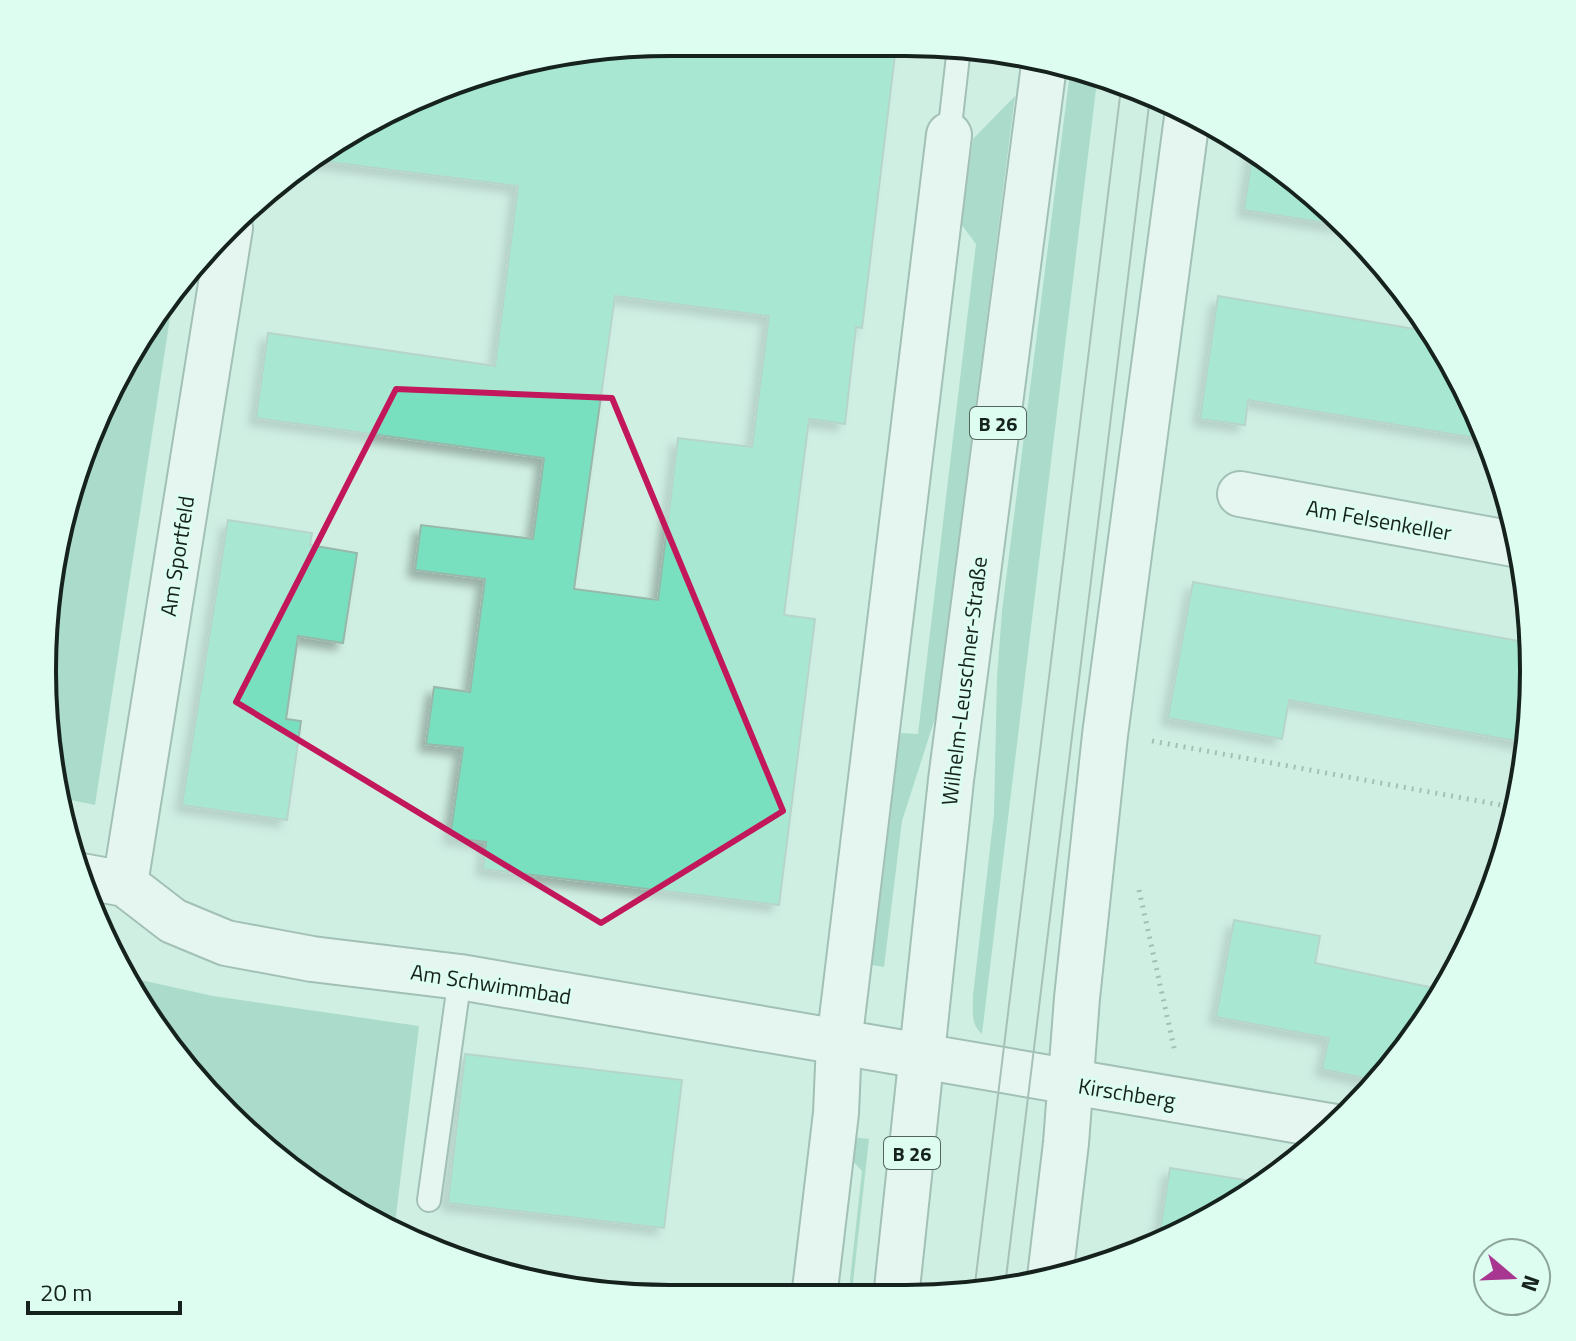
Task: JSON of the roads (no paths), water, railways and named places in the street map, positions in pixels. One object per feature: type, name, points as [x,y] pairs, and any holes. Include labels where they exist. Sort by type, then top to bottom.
[{"type":"street","name":"Wilhelm-Leuschner-Straße","points":[[897,1285],[951,780],[1043,72]]},
{"type":"street","points":[[1051,1267],[1105,735],[1186,124]]},
{"type":"street","points":[[816,1285],[836,1113],[839,1043],[949,135]]},
{"type":"street","name":"Am Sportfeld","points":[[125,884],[227,245]]},
{"type":"street","name":"Am Felsenkeller","points":[[1240,494],[1506,543]]},
{"type":"street","name":"Am Schwimmbad","points":[[93,878],[125,884],[173,921],[226,943],[312,959],[460,977],[920,1056]]},
{"type":"street","name":"Kirschberg","points":[[920,1056],[1320,1124]]},
{"type":"lane","points":[[949,135],[958,58]]},
{"type":"lane","points":[[429,1200],[460,977]]},
{"type":"tram line","points":[[975,1281],[1120,95]]},
{"type":"tram line","points":[[1006,1276],[1149,106]]}]
